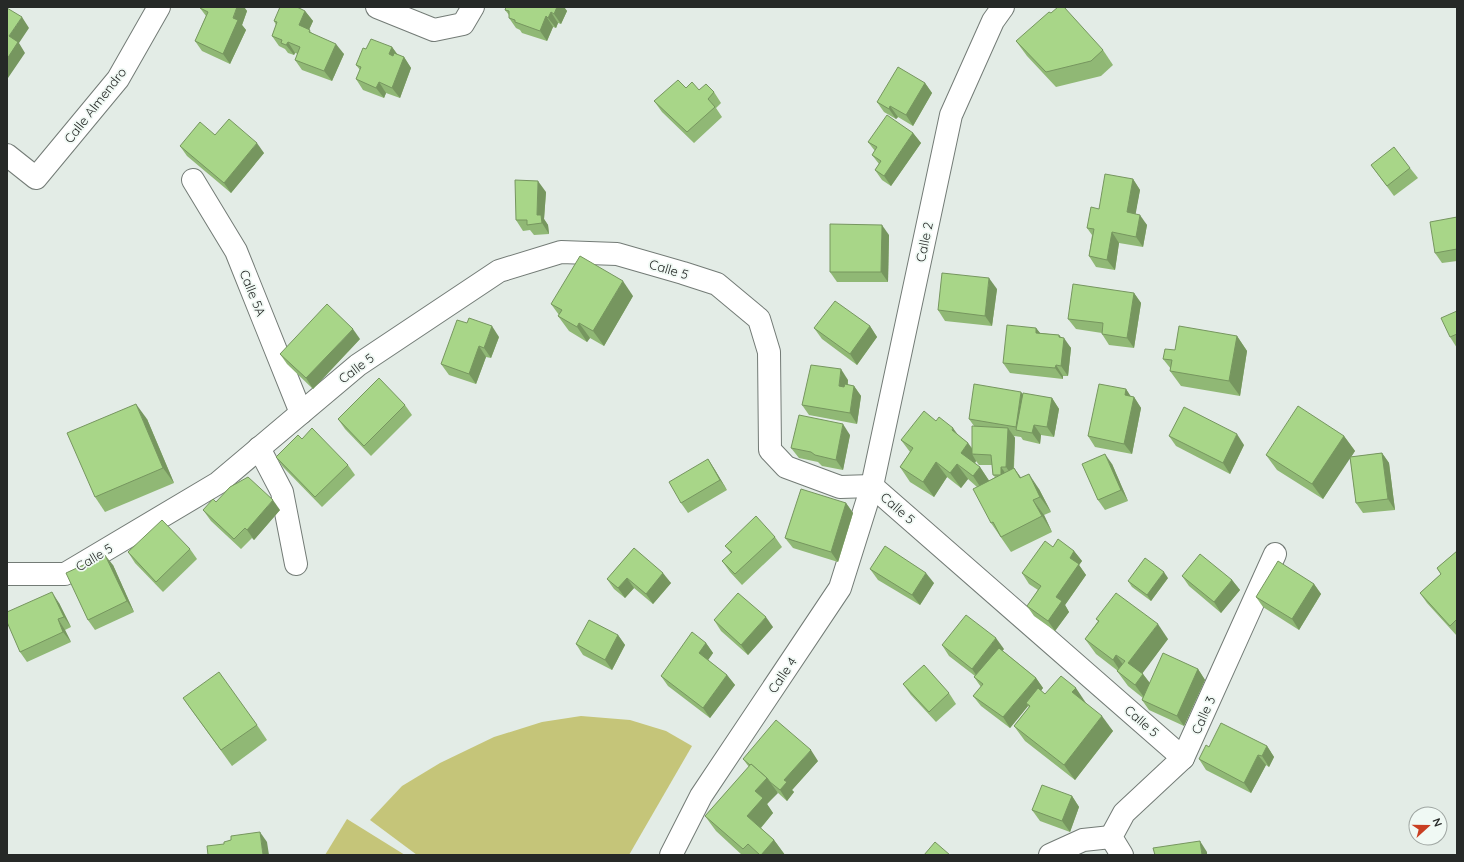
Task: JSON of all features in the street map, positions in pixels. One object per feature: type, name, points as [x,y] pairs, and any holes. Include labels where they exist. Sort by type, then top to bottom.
[{"type":"street","name":"Calle Almendro","points":[[7,155],[36,178],[118,78],[160,7]]},
{"type":"street","points":[[377,7],[434,30],[463,24],[473,7]]},
{"type":"street","name":"Calle 2","points":[[872,486],[951,115],[993,21],[1003,7]]},
{"type":"street","name":"Calle 5A","points":[[193,180],[236,251],[301,413]]},
{"type":"street","name":"Calle 5","points":[[7,574],[65,574],[218,483],[358,365],[500,271],[561,252],[618,254],[717,284],[759,319],[769,352],[770,450],[786,467],[840,487],[872,486],[1183,758]]},
{"type":"street","points":[[259,448],[282,492],[296,564]]},
{"type":"street","name":"Calle 4","points":[[672,855],[702,796],[840,588],[872,486]]},
{"type":"street","name":"Calle 3","points":[[1111,837],[1124,813],[1183,758],[1275,554]]},
{"type":"street","points":[[1050,855],[1083,840],[1111,837],[1122,855]]},
{"type":"shaded area","points":[[581,716],[630,720],[666,731],[692,746],[629,855],[417,855],[370,820],[402,786],[440,763],[494,737],[542,722]]},
{"type":"shaded area","points":[[347,819],[405,855],[325,855]]},
{"type":"building","points":[[237,7],[233,18],[238,20],[223,54],[195,41],[208,12],[200,8]]},
{"type":"building","points":[[280,7],[297,7],[305,11],[299,25],[310,30],[309,32],[336,44],[324,71],[295,60],[300,47],[288,42],[286,45],[281,43],[282,40],[272,36],[277,22],[274,21]]},
{"type":"building","points":[[506,7],[557,7],[554,14],[551,12],[548,18],[546,16],[540,31],[515,22],[515,20],[509,18],[509,11],[505,10]]},
{"type":"building","points":[[1058,7],[1064,7],[1103,50],[1091,61],[1046,72],[1016,41],[1049,12],[1051,13]]},
{"type":"building","points":[[7,8],[22,17],[9,36],[18,42],[7,59]]},
{"type":"building","points":[[371,39],[392,47],[389,54],[393,56],[394,53],[404,57],[392,88],[379,82],[376,88],[356,79],[361,67],[356,65],[363,48],[366,49]]},
{"type":"building","points":[[898,67],[925,83],[906,115],[890,106],[889,109],[877,102]]},
{"type":"building","points":[[678,80],[686,88],[692,82],[699,90],[706,84],[714,92],[708,99],[715,107],[687,132],[654,101]]},
{"type":"building","points":[[887,115],[913,133],[884,176],[875,170],[881,161],[872,155],[877,147],[868,142]]},
{"type":"building","points":[[229,119],[257,143],[224,183],[180,146],[200,122],[215,135]]},
{"type":"building","points":[[1394,147],[1410,168],[1387,186],[1371,165]]},
{"type":"building","points":[[1105,174],[1133,179],[1127,212],[1140,215],[1136,237],[1112,232],[1107,260],[1089,256],[1094,229],[1087,228],[1091,207],[1099,209]]},
{"type":"building","points":[[515,180],[538,181],[537,215],[541,215],[542,223],[527,225],[527,220],[516,220]]},
{"type":"building","points":[[1457,217],[1457,249],[1435,253],[1430,222]]},
{"type":"building","points":[[830,224],[882,225],[881,272],[830,272]]},
{"type":"building","points":[[580,256],[623,281],[593,331],[579,323],[577,327],[558,316],[562,310],[551,304]]},
{"type":"building","points":[[942,273],[989,278],[985,316],[938,310]]},
{"type":"building","points":[[1073,284],[1134,293],[1127,338],[1102,334],[1103,323],[1068,319]]},
{"type":"building","points":[[835,301],[870,326],[850,354],[814,328]]},
{"type":"building","points":[[327,304],[353,329],[306,378],[280,354]]},
{"type":"building","points":[[1457,311],[1457,334],[1450,337],[1441,318]]},
{"type":"building","points":[[469,318],[492,326],[484,348],[479,346],[469,374],[441,364],[457,320],[467,323]]},
{"type":"building","points":[[1007,325],[1036,328],[1036,333],[1059,335],[1059,337],[1064,338],[1061,366],[1056,365],[1055,368],[1003,363]]},
{"type":"building","points":[[1179,326],[1237,336],[1229,381],[1170,371],[1172,360],[1163,359],[1165,349],[1175,350]]},
{"type":"building","points":[[811,365],[841,369],[839,386],[844,387],[845,384],[854,386],[850,413],[802,405]]},
{"type":"building","points":[[379,378],[405,405],[364,446],[338,419]]},
{"type":"building","points":[[974,384],[1021,392],[1016,427],[969,419]]},
{"type":"building","points":[[1099,384],[1126,389],[1125,395],[1134,397],[1124,444],[1088,436]]},
{"type":"building","points":[[1023,393],[1052,398],[1047,427],[1034,425],[1032,433],[1016,430]]},
{"type":"building","points":[[136,404],[163,468],[95,497],[67,433]]},
{"type":"building","points":[[1298,406],[1344,436],[1312,484],[1266,455]]},
{"type":"building","points":[[1184,407],[1237,434],[1223,463],[1169,436]]},
{"type":"building","points":[[924,411],[936,421],[939,417],[968,443],[961,453],[980,467],[973,476],[957,464],[950,473],[936,462],[923,482],[900,467],[913,448],[901,440]]},
{"type":"building","points":[[799,415],[843,424],[836,460],[815,455],[811,452],[791,448]]},
{"type":"building","points":[[972,426],[1008,428],[1006,467],[1001,467],[1001,475],[993,475],[991,455],[972,454]]},
{"type":"building","points":[[312,428],[348,465],[315,497],[276,457],[298,435],[302,439]]},
{"type":"building","points":[[1382,453],[1388,499],[1356,503],[1350,457]]},
{"type":"building","points":[[1105,454],[1121,490],[1098,500],[1082,464]]},
{"type":"building","points":[[708,459],[720,480],[681,503],[669,482]]},
{"type":"building","points":[[1014,468],[1020,478],[1029,474],[1040,497],[1033,500],[1042,516],[1001,537],[993,522],[991,523],[973,489]]},
{"type":"building","points":[[248,477],[273,500],[247,530],[245,528],[234,539],[203,510],[213,499],[216,502],[230,487]]},
{"type":"building","points":[[801,489],[846,503],[831,552],[785,538]]},
{"type":"building","points":[[756,516],[775,537],[735,574],[722,561],[732,552],[725,546]]},
{"type":"building","points":[[162,520],[190,549],[156,582],[128,552]]},
{"type":"building","points":[[1058,539],[1074,551],[1070,558],[1079,564],[1056,597],[1062,601],[1048,621],[1027,606],[1041,586],[1022,573],[1045,541],[1053,547]]},
{"type":"building","points":[[885,546],[926,573],[912,595],[870,569]]},
{"type":"building","points":[[634,548],[663,573],[646,594],[627,578],[618,588],[607,579]]},
{"type":"building","points":[[1457,551],[1457,619],[1450,626],[1420,593],[1441,574],[1437,568]]},
{"type":"building","points":[[1200,554],[1232,580],[1214,602],[1182,576]]},
{"type":"building","points":[[105,555],[127,601],[88,620],[66,573]]},
{"type":"building","points":[[1145,558],[1164,572],[1147,595],[1128,581]]},
{"type":"building","points":[[1278,561],[1314,584],[1292,619],[1256,597]]},
{"type":"building","points":[[52,592],[64,617],[58,619],[63,632],[20,652],[7,622],[7,612]]},
{"type":"building","points":[[738,593],[766,617],[741,645],[714,620]]},
{"type":"building","points":[[1116,593],[1158,624],[1128,663],[1143,674],[1135,685],[1117,671],[1125,661],[1116,655],[1113,660],[1085,639],[1099,621],[1096,619]]},
{"type":"building","points":[[966,615],[996,638],[972,669],[942,645]]},
{"type":"building","points":[[589,620],[618,635],[605,660],[576,644]]},
{"type":"building","points":[[692,632],[706,643],[699,653],[727,675],[703,708],[661,676]]},
{"type":"building","points":[[999,648],[1036,678],[1003,717],[973,696],[983,684],[974,677]]},
{"type":"building","points":[[1163,653],[1198,669],[1177,716],[1142,700]]},
{"type":"building","points":[[924,665],[949,693],[929,712],[903,684]]},
{"type":"building","points":[[219,672],[257,725],[221,750],[183,698]]},
{"type":"building","points":[[1061,676],[1076,688],[1072,692],[1102,716],[1064,765],[1014,726],[1030,706],[1026,703],[1038,688],[1045,694]]},
{"type":"building","points":[[776,720],[811,750],[784,780],[787,782],[780,790],[751,764],[750,765],[743,759]]},
{"type":"building","points":[[1221,723],[1267,746],[1262,756],[1258,755],[1244,783],[1199,759],[1206,745],[1209,747]]},
{"type":"building","points":[[751,764],[767,778],[755,791],[763,798],[747,816],[774,840],[761,855],[748,844],[743,849],[705,816]]},
{"type":"building","points":[[1042,785],[1072,796],[1062,821],[1032,810]]},
{"type":"building","points":[[260,832],[263,855],[208,855],[207,846],[224,844],[224,842],[231,840],[231,836]]},
{"type":"building","points":[[1200,841],[1202,855],[1155,855],[1153,848]]},
{"type":"building","points":[[935,842],[950,855],[924,855]]}]
